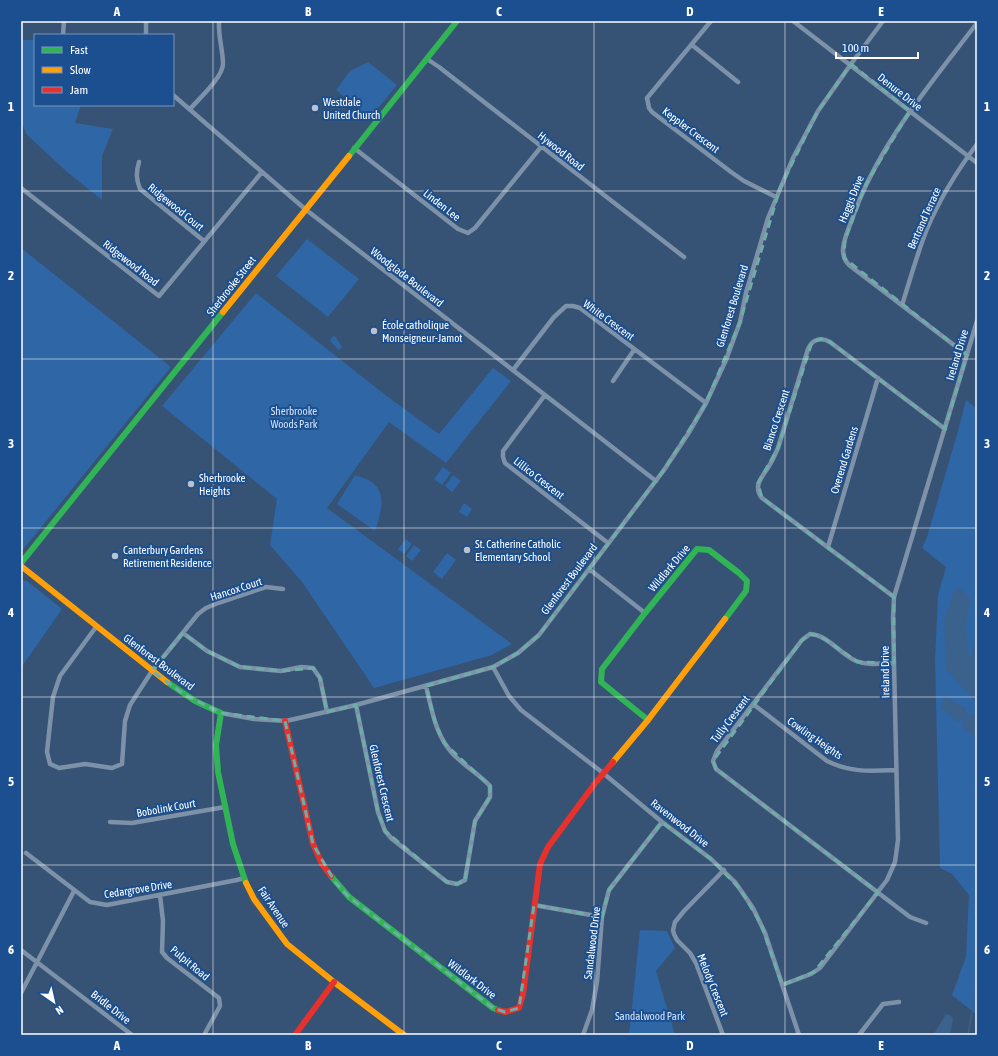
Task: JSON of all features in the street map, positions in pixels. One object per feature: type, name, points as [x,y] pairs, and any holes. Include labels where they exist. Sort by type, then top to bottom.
[{"type":"street","points":[[63,34],[64,21]]},
{"type":"street","points":[[146,21],[146,34]]},
{"type":"street","points":[[190,109],[216,80],[223,66],[219,42],[219,21]]},
{"type":"street","name":"Sherbrooke Street","points":[[21,565],[457,21]]},
{"type":"street","name":"Keppler Crescent","points":[[711,21],[647,98],[649,108],[652,112],[731,172],[744,181],[776,197]]},
{"type":"street","name":"Denure Drive","points":[[793,21],[977,162]]},
{"type":"street","name":"Glenforest Boulevard","points":[[21,565],[96,627],[185,695],[221,713],[254,719],[285,721],[356,705],[493,666],[518,653],[539,635],[656,481],[688,434],[706,403],[726,360],[740,322],[746,293],[768,218],[793,158],[812,123],[851,64],[883,21]]},
{"type":"street","name":"Haggis Drive","points":[[967,355],[849,265],[844,258],[842,250],[851,221],[866,184],[885,148],[910,111],[977,23]]},
{"type":"street","points":[[692,45],[738,82]]},
{"type":"street","name":"Hywood Road","points":[[427,59],[684,257]]},
{"type":"street","name":"Woodglade Boulevard","points":[[174,96],[305,209],[656,481]]},
{"type":"street","name":"Bertrand Terrace","points":[[902,305],[919,249],[930,221],[948,186],[977,144]]},
{"type":"street","name":"Linden Lee","points":[[354,148],[458,229],[468,233],[475,228],[541,148]]},
{"type":"street","name":"Ridgewood Court","points":[[139,162],[136,171],[136,180],[140,189],[204,241]]},
{"type":"street","name":"Ridgewood Road","points":[[21,188],[159,296],[262,172]]},
{"type":"street","name":"White Crescent","points":[[514,370],[554,317],[566,306],[573,306],[580,308],[706,403]]},
{"type":"street","name":"Ireland Drive","points":[[782,985],[810,975],[820,968],[878,892],[891,872],[897,852],[894,598],[977,321]]},
{"type":"street","name":"Bianco Crescent","points":[[894,598],[762,498],[758,489],[758,483],[771,463],[778,448],[808,349],[812,342],[821,339],[830,342],[944,429]]},
{"type":"street","points":[[613,381],[634,350]]},
{"type":"street","name":"Overend Gardens","points":[[828,547],[878,378]]},
{"type":"street","name":"Lillico Crescent","points":[[545,395],[503,451],[505,463],[608,543]]},
{"type":"street","name":"Wildlark Drive","points":[[285,721],[312,844],[322,864],[335,882],[349,897],[493,1008],[505,1012],[519,1008],[523,994],[540,864],[548,847],[603,773],[648,720],[746,591],[747,581],[709,550],[697,549],[644,613],[602,669],[601,682],[648,720]]},
{"type":"street","points":[[589,569],[644,613]]},
{"type":"street","name":"Hancox Court","points":[[96,627],[60,676],[53,697],[47,752],[50,764],[59,768],[85,764],[112,768],[122,764],[125,721],[130,705],[152,671],[198,614],[206,608],[266,587],[283,589]]},
{"type":"street","points":[[183,633],[208,651],[240,667],[281,671],[301,667],[314,668],[320,678],[327,712]]},
{"type":"street","name":"Tully Crescent","points":[[894,663],[872,664],[858,662],[820,636],[810,634],[802,640],[717,751],[713,761],[716,769],[910,916],[926,923]]},
{"type":"street","name":"Ravenwood Drive","points":[[493,666],[509,696],[521,710],[603,773],[662,822],[724,870],[743,893],[765,933],[799,1035]]},
{"type":"street","name":"Glenforest Crescent","points":[[356,705],[378,812],[385,831],[392,839],[446,882],[457,884],[465,880],[475,821],[490,797],[490,786],[482,777],[455,756],[444,743],[436,726],[426,686]]},
{"type":"street","name":"Cowling Heights","points":[[753,704],[838,767],[858,771],[896,770]]},
{"type":"street","name":"Fair Avenue","points":[[221,713],[216,745],[218,772],[233,844],[244,878],[258,905],[287,944],[404,1035]]},
{"type":"street","name":"Bobolink Court","points":[[110,822],[132,823],[226,807]]},
{"type":"street","name":"Sandalwood Drive","points":[[583,1035],[592,1010],[597,982],[602,917],[610,890],[662,822]]},
{"type":"street","name":"Cedargrove Drive","points":[[26,853],[90,902],[107,905],[244,878]]},
{"type":"street","name":"Melody Crescent","points":[[723,1035],[696,963],[690,953],[677,940],[673,930],[676,922],[684,911],[724,870]]},
{"type":"street","points":[[21,993],[74,891]]},
{"type":"street","name":"Pulpit Road","points":[[160,895],[163,921],[162,952],[219,998],[220,1006],[204,1035]]},
{"type":"street","points":[[534,905],[602,917]]},
{"type":"street","name":"Bridle Drive","points":[[21,950],[132,1035]]},
{"type":"street","points":[[294,1035],[334,982]]},
{"type":"street","points":[[859,1035],[883,1004],[899,1002]]},
{"type":"highlighted area","points":[[851,64],[910,111],[866,184],[845,240],[844,258],[967,355],[945,429],[830,342],[821,339],[812,342],[778,448],[758,483],[762,498],[894,597],[894,663],[858,662],[820,636],[810,634],[802,640],[713,761],[716,769],[878,892],[814,972],[782,985],[761,924],[740,889],[711,859],[662,822],[609,890],[602,917],[534,905],[519,1008],[505,1012],[493,1008],[349,897],[335,882],[313,844],[285,721],[221,713],[185,695],[152,671],[183,633],[207,651],[240,667],[281,671],[313,668],[320,678],[327,712],[356,705],[378,812],[385,831],[447,882],[457,884],[465,880],[475,821],[490,797],[490,786],[444,743],[436,726],[426,686],[493,667],[518,653],[539,635],[664,470],[706,403],[740,322],[780,188],[818,111]]},
{"type":"green space","points":[[21,40],[34,40],[34,106],[81,106],[75,123],[113,129],[102,156],[102,200],[66,171],[26,134],[21,120]]},
{"type":"green space","points":[[368,62],[397,85],[369,119],[336,90],[350,71]]},
{"type":"green space","points":[[307,239],[359,279],[328,317],[276,276]]},
{"type":"green space","points":[[21,248],[171,367],[21,552]]},
{"type":"green space","name":"Sherbrooke Woods Park","points":[[256,293],[388,397],[439,434],[493,368],[511,381],[446,463],[389,422],[327,508],[512,644],[492,655],[374,688],[302,582],[270,545],[277,499],[162,406]]},
{"type":"green space","points":[[335,336],[342,347],[339,350],[330,341],[332,337]]},
{"type":"green space","points":[[966,400],[977,409],[977,1015],[952,995],[966,957],[969,895],[952,874],[940,868],[935,660],[938,595],[946,567],[922,548],[927,537]]},
{"type":"green space","points":[[443,467],[451,473],[442,485],[434,479]]},
{"type":"green space","points":[[355,475],[370,481],[380,491],[382,504],[375,531],[337,504]]},
{"type":"green space","points":[[453,475],[461,481],[452,492],[445,486]]},
{"type":"green space","points":[[464,503],[472,509],[467,517],[459,512]]},
{"type":"green space","points":[[406,539],[412,544],[404,554],[398,549]]},
{"type":"green space","points":[[414,545],[421,550],[412,561],[406,556]]},
{"type":"green space","points":[[447,553],[456,560],[442,579],[433,572]]},
{"type":"green space","points":[[21,580],[27,581],[62,609],[23,665],[21,676]]},
{"type":"green space","name":"Sandalwood Park","points":[[640,930],[667,931],[675,948],[656,971],[675,1035],[629,1035]]},
{"type":"shaded area","points":[[959,587],[970,599],[966,627],[969,657],[972,655],[977,631],[977,703],[946,669],[944,620],[954,591]]},
{"type":"shaded area","points":[[944,696],[966,708],[967,716],[977,713],[977,737],[962,727],[964,718],[958,722],[941,708]]},
{"type":"shaded area","points":[[946,1014],[953,1018],[950,1035],[933,1035]]},
{"type":"waterway","points":[[968,1035],[977,983]]},
{"type":"traffic: fast","points":[[349,156],[457,21]]},
{"type":"traffic: fast","points":[[21,563],[223,312]]},
{"type":"traffic: fast","points":[[648,720],[601,682],[602,669],[697,549],[709,550],[747,581],[746,591],[725,619]]},
{"type":"traffic: fast","points":[[167,682],[195,701],[221,713],[216,745],[218,772],[233,844],[246,883]]},
{"type":"traffic: fast","points":[[331,876],[349,897],[493,1008],[498,1010]]},
{"type":"traffic: slow","points":[[223,312],[349,156]]},
{"type":"traffic: slow","points":[[21,566],[167,682]]},
{"type":"traffic: slow","points":[[613,762],[648,720],[725,619]]},
{"type":"traffic: slow","points":[[246,883],[254,899],[287,944],[404,1035]]},
{"type":"traffic: jam","points":[[285,721],[313,844],[322,864],[331,876]]},
{"type":"traffic: jam","points":[[498,1010],[505,1012],[519,1008],[523,994],[540,864],[548,847],[596,782],[613,762]]},
{"type":"traffic: jam","points":[[295,1035],[334,982]]},
{"type":"place","name":"Westdale United Church","points":[[315,108]]},
{"type":"place","name":"École catholique Monseigneur-Jamot","points":[[374,331]]},
{"type":"place","name":"Sherbrooke Heights","points":[[191,484]]},
{"type":"place","name":"St. Catherine Catholic Elementary School","points":[[467,550]]},
{"type":"place","name":"Canterbury Gardens Retirement Residence","points":[[115,556]]}]
